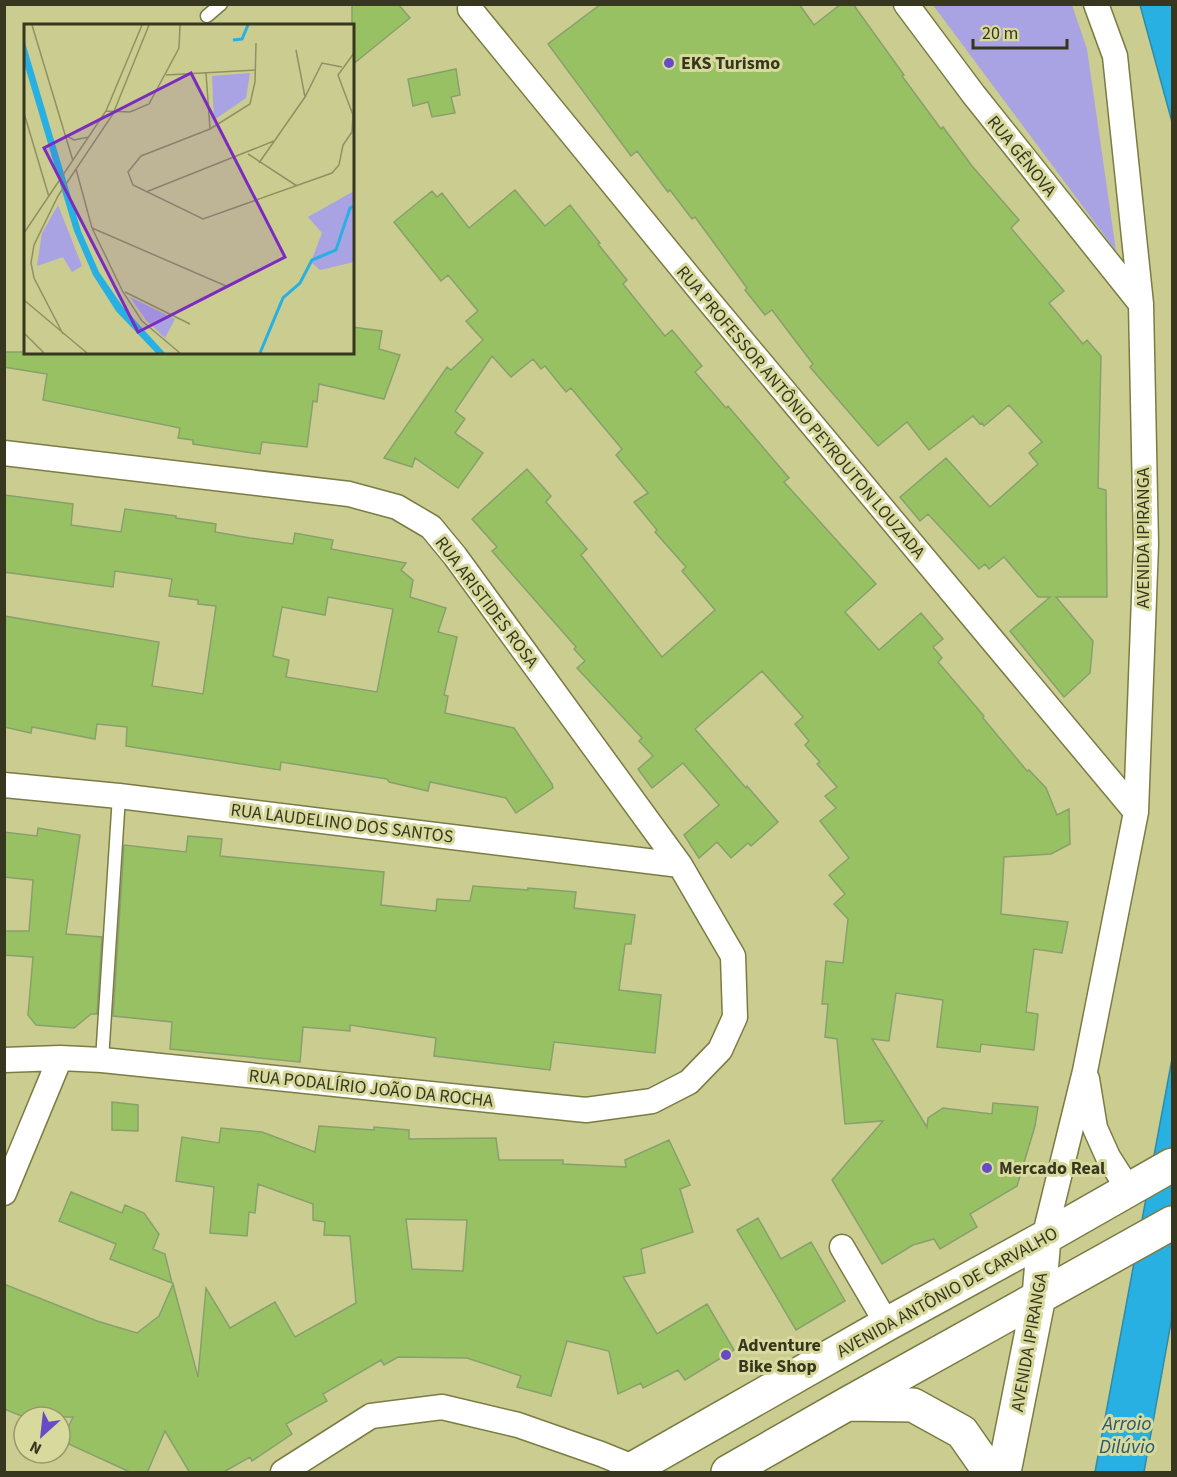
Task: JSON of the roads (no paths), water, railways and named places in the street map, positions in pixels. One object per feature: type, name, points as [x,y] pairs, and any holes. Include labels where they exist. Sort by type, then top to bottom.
[{"type":"main road","name":"AVENIDA ANTÔNIO DE CARVALHO","points":[[632,1471],[887,1324],[1173,1165]]},
{"type":"main road","points":[[728,1473],[1039,1296],[1173,1223]]},
{"type":"main road","name":"AVENIDA IPIRANGA","points":[[1004,1473],[1039,1296],[1044,1238]]},
{"type":"main road","points":[[847,1404],[913,1406],[962,1432],[990,1473]]},
{"type":"street","name":"RUA GÊNOVA","points":[[906,4],[974,95],[1141,304]]},
{"type":"street","name":"AVENIDA IPIRANGA","points":[[1044,1238],[1085,1071],[1136,812],[1146,544],[1141,304],[1115,56],[1096,4]]},
{"type":"street","name":"RUA PROFESSOR ANTÔNIO PEYROUTON LOUZADA","points":[[468,7],[703,294],[1136,812]]},
{"type":"street","name":"RUA ARISTIDES ROSA","points":[[4,453],[350,494],[397,507],[431,528],[455,556],[680,865],[733,956],[735,1017],[720,1050]]},
{"type":"street","name":"RUA LAUDELINO DOS SANTOS","points":[[4,785],[119,796],[680,865]]},
{"type":"street","name":"RUA PODALÍRIO JOÃO DA ROCHA","points":[[4,1060],[60,1058],[102,1060],[586,1110],[652,1101],[689,1082],[720,1050]]},
{"type":"street","points":[[4,1193],[60,1058]]},
{"type":"street","name":"AVENIDA IPIRANGA","points":[[1085,1071],[1095,1128],[1108,1157],[1136,1185]]},
{"type":"street","points":[[842,1247],[887,1324]]},
{"type":"street","points":[[283,1473],[371,1416],[442,1407],[519,1425],[632,1471]]},
{"type":"lane","points":[[207,16],[221,4]]},
{"type":"lane","points":[[102,1060],[119,796]]},
{"type":"water","points":[[1140,5],[1172,5],[1172,122]]},
{"type":"water","name":"Arroio Dilúvio","points":[[1172,1059],[1172,1317],[1144,1472],[1095,1472]]},
{"type":"place","name":"EKS Turismo","points":[[669,63]]},
{"type":"place","name":"Mercado Real","points":[[987,1168]]},
{"type":"place","name":"Adventure Bike Shop","points":[[726,1355]]}]
